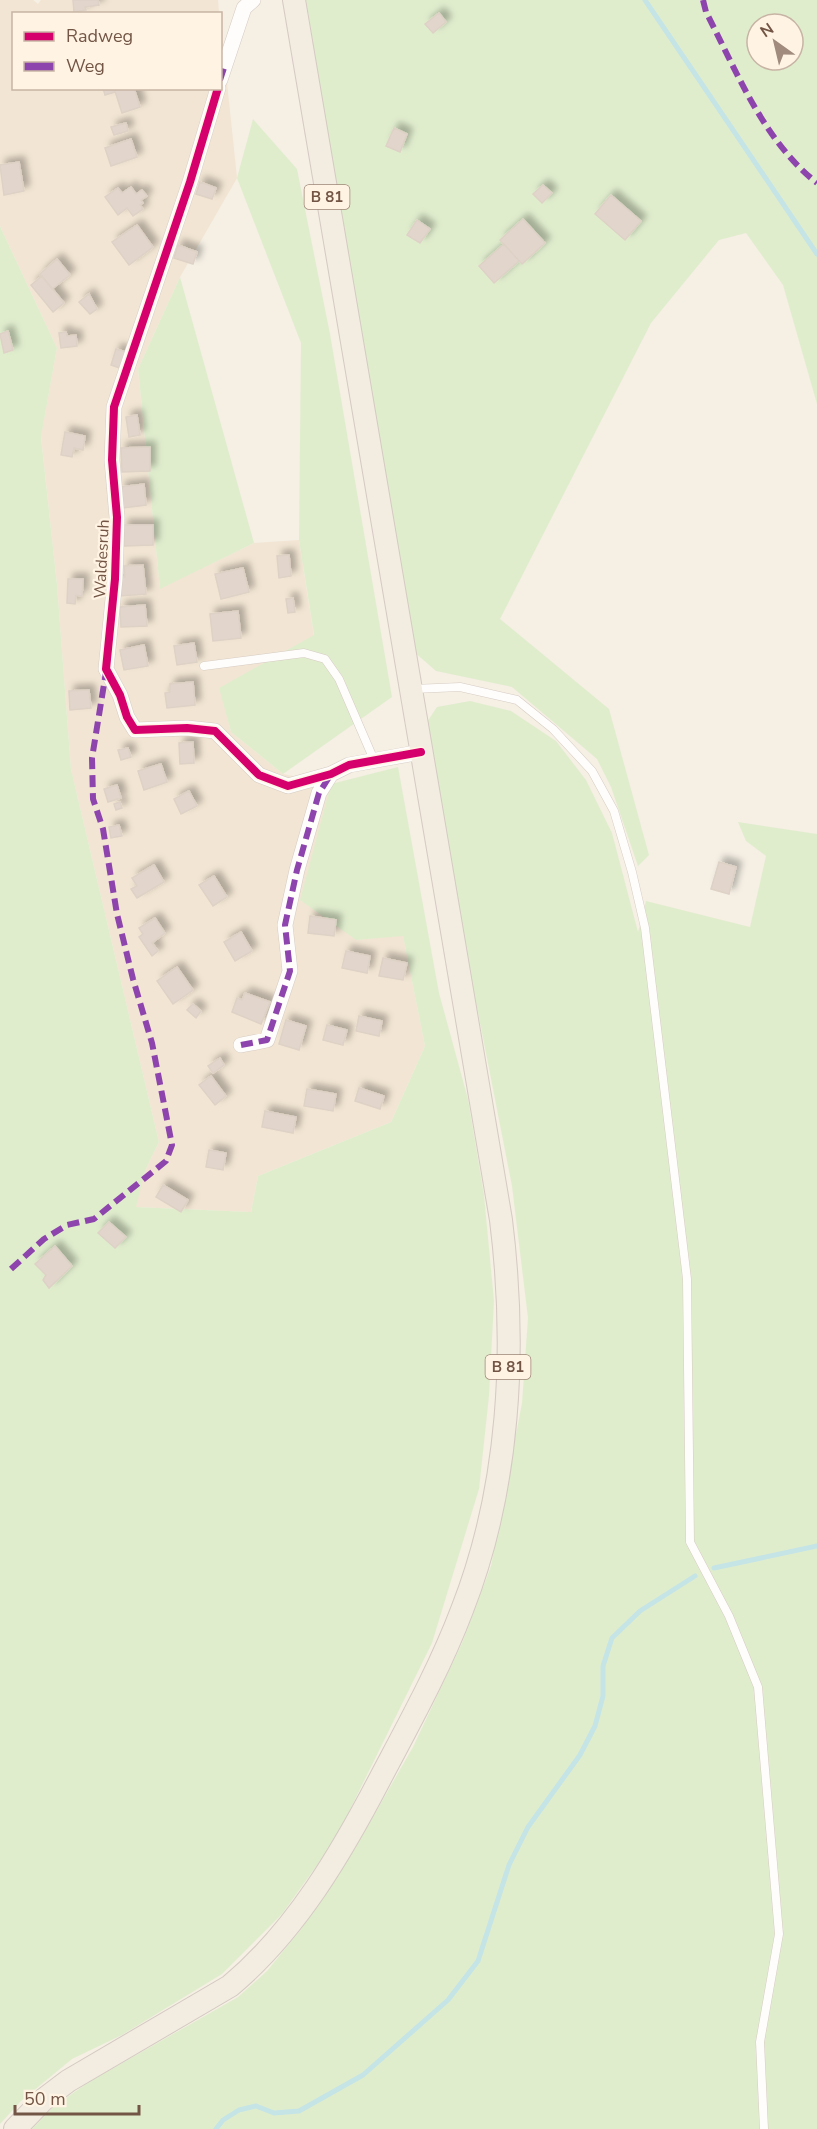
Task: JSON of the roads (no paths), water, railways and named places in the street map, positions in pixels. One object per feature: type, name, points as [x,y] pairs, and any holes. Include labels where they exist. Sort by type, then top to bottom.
[{"type":"main road","name":"B 81","points":[[15,2129],[42,2100],[68,2081],[223,1991],[253,1967],[272,1946],[337,1855],[372,1794],[447,1647],[476,1569],[487,1530],[501,1447],[509,1350],[508,1285],[496,1189],[294,0]]},
{"type":"street","points":[[222,74],[246,3]]},
{"type":"street","name":"Waldesruh","points":[[217,90],[190,182],[114,406],[112,460],[117,517],[115,579],[106,669],[135,730],[187,728],[215,731],[259,775],[288,786],[331,774],[350,765],[421,752]]},
{"type":"street","points":[[241,1046],[267,1040],[290,971],[285,925],[297,870],[319,793],[331,774]]},
{"type":"lane","points":[[204,666],[304,652],[325,659],[339,679],[375,760]]},
{"type":"lane","points":[[410,689],[460,687],[517,700],[553,729],[592,771],[614,811],[632,872],[645,928],[687,1280],[690,1542],[729,1616],[758,1687],[779,1934],[760,2042],[764,2129]]},
{"type":"waterway","points":[[645,0],[817,254]]},
{"type":"waterway","points":[[714,1568],[817,1546]]},
{"type":"waterway","points":[[216,2129],[223,2120],[239,2110],[256,2106],[274,2113],[299,2111],[363,2075],[448,2000],[478,1961],[509,1865],[528,1827],[580,1755],[595,1726],[603,1696],[603,1666],[612,1638],[640,1611],[695,1576]]}]
